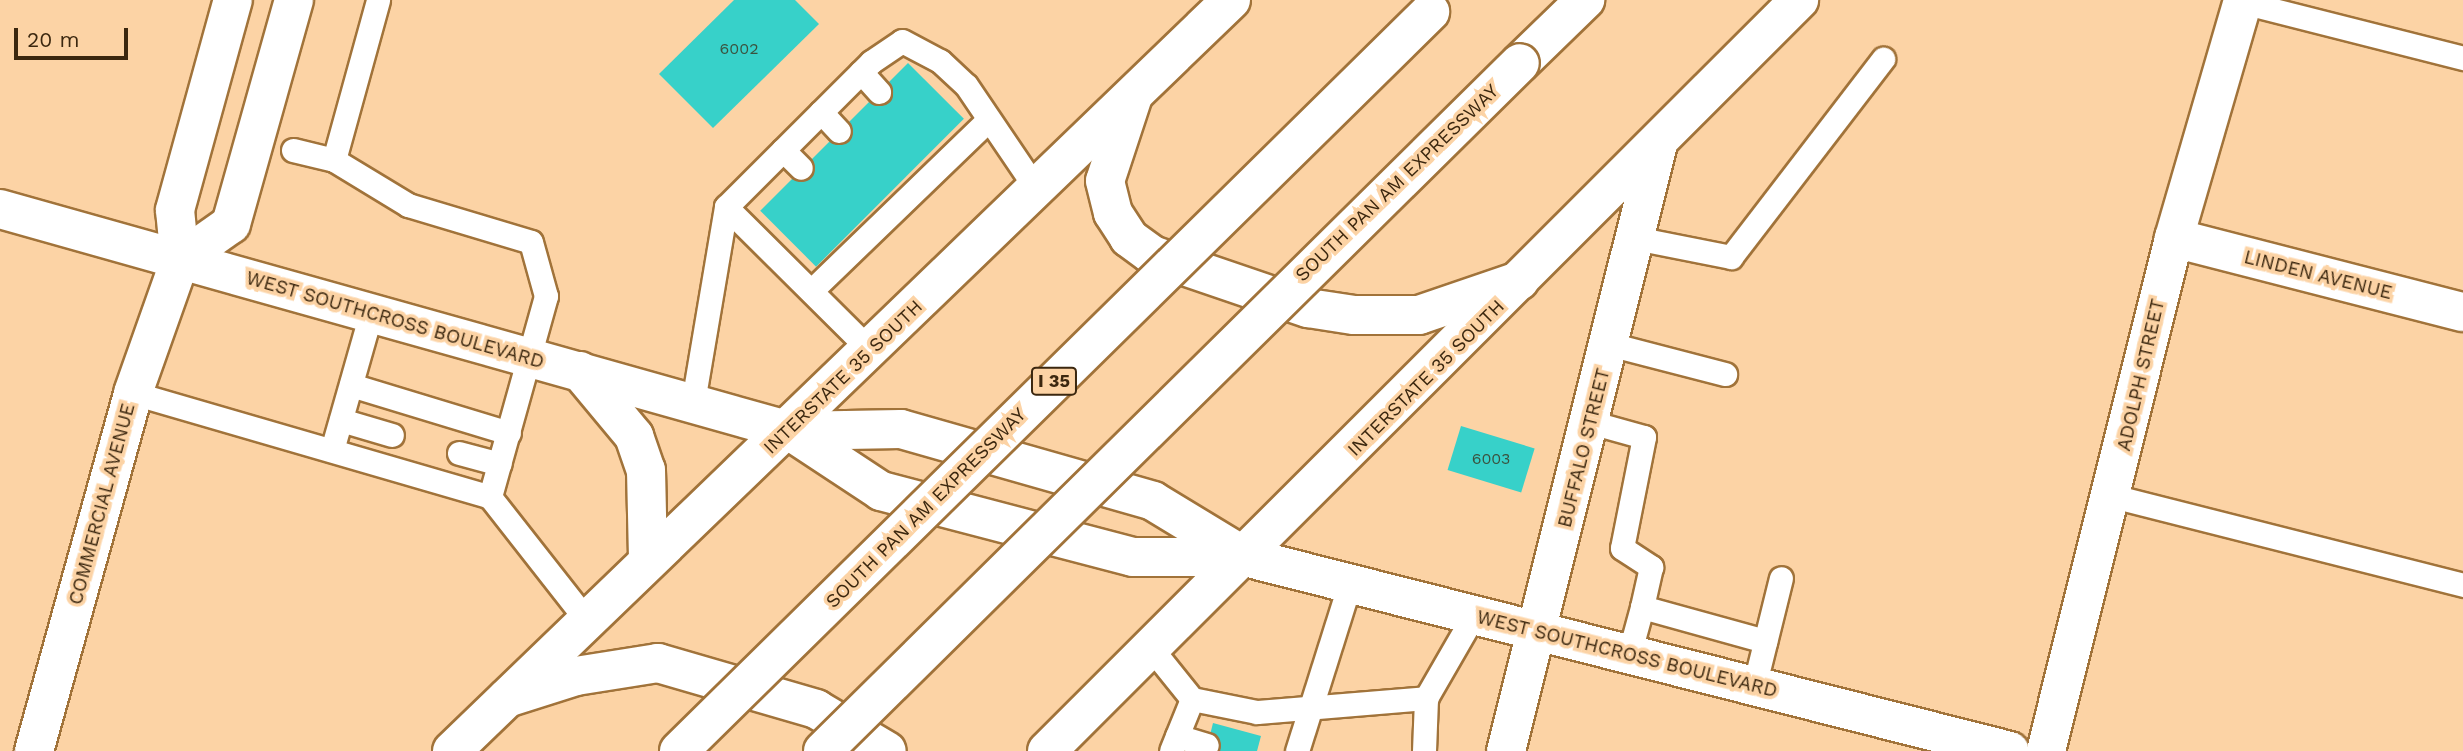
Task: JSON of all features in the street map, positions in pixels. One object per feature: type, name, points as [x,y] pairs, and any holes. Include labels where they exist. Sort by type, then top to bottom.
[{"type":"main road","name":"COMMERCIAL AVENUE","points":[[34,751],[133,393],[180,260],[175,210],[233,0]]},
{"type":"main road","points":[[180,260],[230,224],[294,0]]},
{"type":"main road","name":"INTERSTATE 35 SOUTH","points":[[452,751],[500,700],[585,618],[790,431],[1034,187],[1231,0]]},
{"type":"main road","name":"SOUTH PAN AM EXPRESSWAY","points":[[823,751],[1586,0]]},
{"type":"main road","name":"INTERSTATE 35 SOUTH","points":[[1047,751],[1527,279],[1799,0]]},
{"type":"main road","name":"ADOLPH STREET","points":[[2046,751],[2112,496],[2174,237],[2243,1]]},
{"type":"main road","name":"SOUTH PAN AM EXPRESSWAY","points":[[679,751],[1436,6]]},
{"type":"main road","points":[[1135,90],[1105,181],[1113,213],[1129,238],[1152,255],[1308,308],[1354,315],[1419,315],[1527,279]]},
{"type":"main road","name":"BUFFALO STREET","points":[[1506,751],[1539,632],[1658,144]]},
{"type":"main road","name":"WEST SOUTHCROSS BOULEVARD","points":[[0,209],[790,431],[881,491],[1133,557],[1245,557],[2010,751]]},
{"type":"main road","name":"LINDEN AVENUE","points":[[2174,237],[2463,312]]},
{"type":"main road","points":[[580,371],[634,436],[646,470],[648,561]]},
{"type":"main road","name":"WEST SOUTHCROSS BOULEVARD","points":[[790,431],[901,429],[1153,501],[1245,557]]},
{"type":"main road","points":[[500,700],[576,676],[658,663],[816,709],[887,751]]},
{"type":"lane","points":[[334,160],[378,0]]},
{"type":"lane","points":[[2243,1],[2463,58]]},
{"type":"lane","points":[[694,402],[726,207],[861,72],[902,41],[940,61],[988,120],[1034,187]]},
{"type":"lane","points":[[1635,238],[1731,257],[1883,59]]},
{"type":"lane","points":[[861,72],[879,92]]},
{"type":"lane","points":[[821,112],[839,131]]},
{"type":"lane","points":[[811,291],[861,232],[938,156],[988,120]]},
{"type":"lane","points":[[293,150],[334,160],[408,205],[531,242],[546,296],[490,497]]},
{"type":"lane","points":[[783,150],[801,168]]},
{"type":"lane","points":[[726,207],[871,351]]},
{"type":"lane","points":[[332,450],[371,313]]},
{"type":"lane","points":[[1609,344],[1725,374]]},
{"type":"lane","points":[[351,385],[509,433]]},
{"type":"lane","points":[[133,393],[490,497],[585,618]]},
{"type":"lane","points":[[341,420],[392,435]]},
{"type":"lane","points":[[1590,422],[1644,437],[1622,548],[1651,567],[1629,656]]},
{"type":"lane","points":[[459,453],[500,464]]},
{"type":"lane","points":[[2112,496],[2463,584]]},
{"type":"lane","points":[[1754,687],[1781,578]]},
{"type":"lane","points":[[1297,751],[1350,583]]},
{"type":"lane","points":[[1642,607],[1765,641]]},
{"type":"lane","points":[[1424,751],[1426,698],[1474,615]]},
{"type":"lane","points":[[1151,648],[1192,699],[1257,712],[1308,710],[1426,698]]},
{"type":"lane","points":[[1192,699],[1174,743],[1207,745]]},
{"type":"building","points":[[734,0],[795,0],[819,24],[713,128],[659,74]]},
{"type":"building","points":[[908,63],[964,119],[816,267],[760,211]]},
{"type":"building","points":[[1461,426],[1535,449],[1521,493],[1448,470]]},
{"type":"building","points":[[1213,723],[1261,736],[1257,751],[1206,751]]}]
